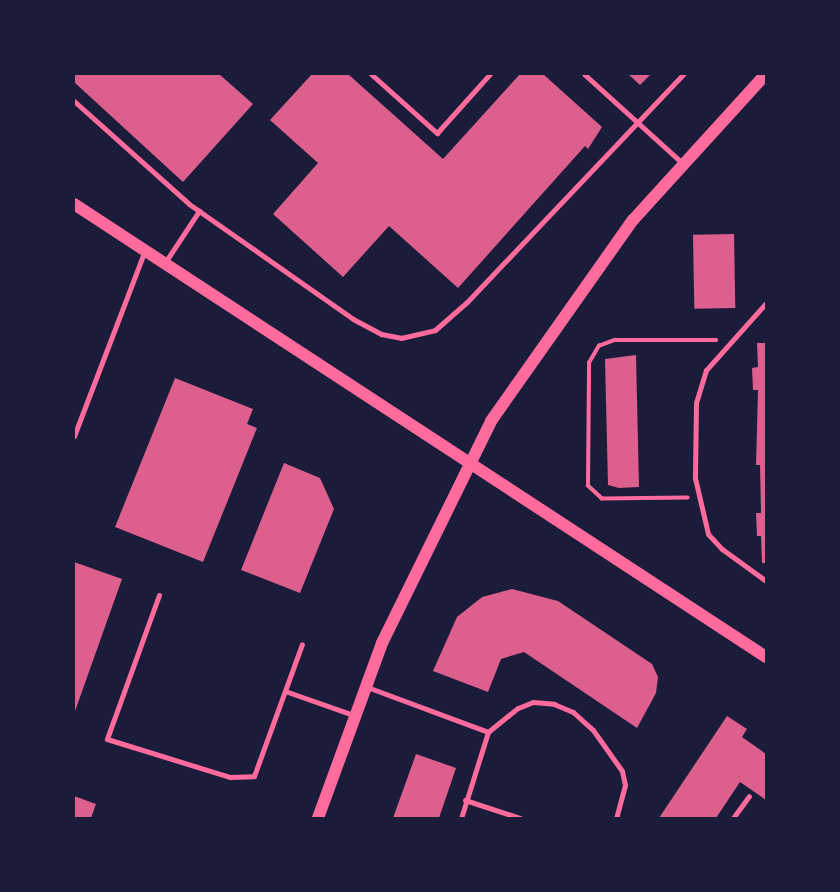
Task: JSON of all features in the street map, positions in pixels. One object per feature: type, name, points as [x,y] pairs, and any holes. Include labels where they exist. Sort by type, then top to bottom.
[{"type":"street","points":[[318,818],[353,715],[425,548],[469,462],[536,351],[633,220],[682,163],[766,74]]},
{"type":"street","points":[[74,204],[766,657]]},
{"type":"lane","points":[[371,74],[437,133],[490,74]]},
{"type":"lane","points":[[584,74],[682,163]]},
{"type":"lane","points":[[74,101],[199,211],[353,319],[381,334],[418,336],[435,330],[467,302],[683,74]]},
{"type":"lane","points":[[164,264],[199,211]]},
{"type":"lane","points":[[74,436],[144,251]]},
{"type":"lane","points":[[766,303],[706,370],[696,403],[697,498],[708,534],[766,581]]},
{"type":"lane","points":[[159,595],[107,739],[247,778],[254,776],[302,644]]},
{"type":"lane","points":[[365,687],[488,732]]},
{"type":"lane","points":[[285,691],[353,715]]},
{"type":"lane","points":[[461,818],[488,732],[518,708],[533,702],[554,704],[573,712],[593,730],[622,771],[625,785],[616,818]]},
{"type":"lane","points":[[733,818],[749,796]]},
{"type":"lane","points":[[465,800],[520,818]]},
{"type":"path","points":[[697,498],[602,499],[588,486],[589,363],[599,346],[615,340],[734,341]]},
{"type":"building","points":[[74,74],[219,74],[253,104],[183,182],[74,82]]},
{"type":"building","points":[[312,74],[348,74],[443,159],[520,74],[543,74],[602,127],[588,149],[585,146],[458,288],[389,226],[343,277],[273,214],[318,163],[270,120]]},
{"type":"building","points":[[628,74],[651,74],[640,85]]},
{"type":"building","points":[[734,234],[735,308],[694,309],[693,235]]},
{"type":"building","points":[[757,343],[766,343],[766,563],[762,563],[761,536],[757,536],[756,513],[761,513],[760,465],[756,465],[758,390],[753,390],[752,368],[758,367]]},
{"type":"building","points":[[636,355],[639,487],[619,488],[608,485],[605,359]]},
{"type":"building","points":[[175,378],[253,409],[247,424],[257,428],[203,562],[115,527]]},
{"type":"building","points":[[284,463],[320,478],[334,509],[300,593],[241,570]]},
{"type":"building","points":[[74,562],[122,579],[74,714]]},
{"type":"building","points":[[512,589],[558,601],[652,664],[658,677],[656,693],[637,728],[524,652],[501,659],[488,692],[433,671],[457,617],[482,597]]},
{"type":"building","points":[[727,716],[747,729],[742,737],[766,754],[766,800],[740,782],[716,818],[659,818]]},
{"type":"building","points":[[416,754],[456,768],[439,818],[393,818]]},
{"type":"building","points":[[74,796],[96,804],[91,818],[74,818]]}]
